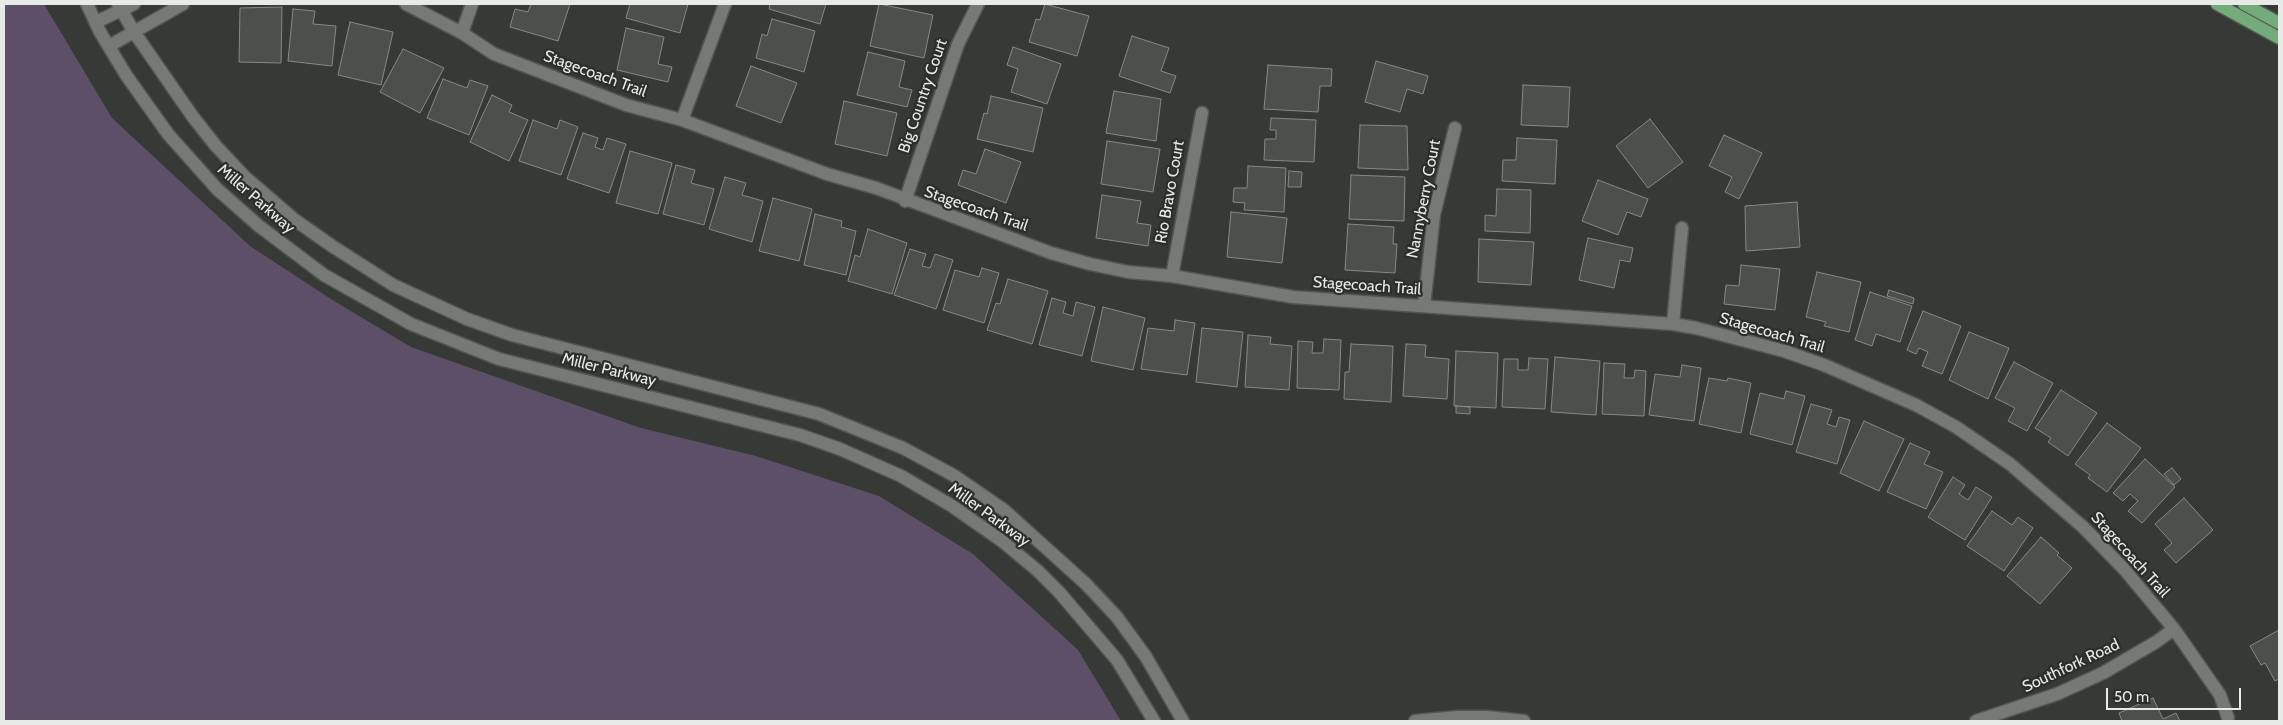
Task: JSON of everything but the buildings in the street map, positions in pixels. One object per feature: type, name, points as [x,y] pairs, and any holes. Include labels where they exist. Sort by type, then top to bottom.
[{"type":"main road","points":[[2216,4],[2279,38]]},
{"type":"main road","points":[[2244,4],[2279,23]]},
{"type":"street","name":"Miller Parkway","points":[[87,4],[109,46],[150,110],[217,189],[259,226],[324,275],[411,324],[499,358],[800,435],[840,449],[901,476],[952,506],[1002,541],[1038,571],[1059,592],[1118,660],[1154,721]]},
{"type":"street","points":[[96,22],[120,7],[134,4]]},
{"type":"street","points":[[109,46],[183,4]]},
{"type":"street","name":"Stagecoach Trail","points":[[406,4],[462,33],[494,54],[511,61],[626,105],[682,120],[746,145],[827,174],[876,188],[905,201],[1051,253],[1128,272],[1172,276],[1293,297],[1673,324],[1696,328],[1784,351],[1824,365],[1916,405],[1956,427],[2010,464],[2083,527],[2124,569],[2174,629],[2220,695],[2228,718]]},
{"type":"street","points":[[462,33],[472,4]]},
{"type":"street","points":[[682,120],[725,4]]},
{"type":"street","name":"Big Country Court","points":[[905,201],[958,44],[978,4]]},
{"type":"street","name":"Miller Parkway","points":[[120,7],[134,32],[193,117],[216,146],[245,177],[295,220],[359,265],[393,285],[467,319],[512,335],[819,414],[903,448],[952,475],[1004,510],[1086,584],[1111,611],[1146,657],[1183,721]]},
{"type":"street","name":"Rio Bravo Court","points":[[1172,276],[1202,113]]},
{"type":"street","name":"Nannyberry Court","points":[[1424,306],[1434,215],[1455,128]]},
{"type":"street","points":[[1673,324],[1682,228]]},
{"type":"street","name":"Southfork Road","points":[[1976,721],[2057,694],[2103,673],[2174,629]]},
{"type":"street","points":[[1415,721],[1457,717],[1487,717],[1524,721]]},
{"type":"shaded area","points":[[4,4],[44,4],[112,118],[250,246],[334,301],[411,347],[641,428],[756,456],[879,496],[973,554],[1078,650],[1121,721],[4,721]]}]
